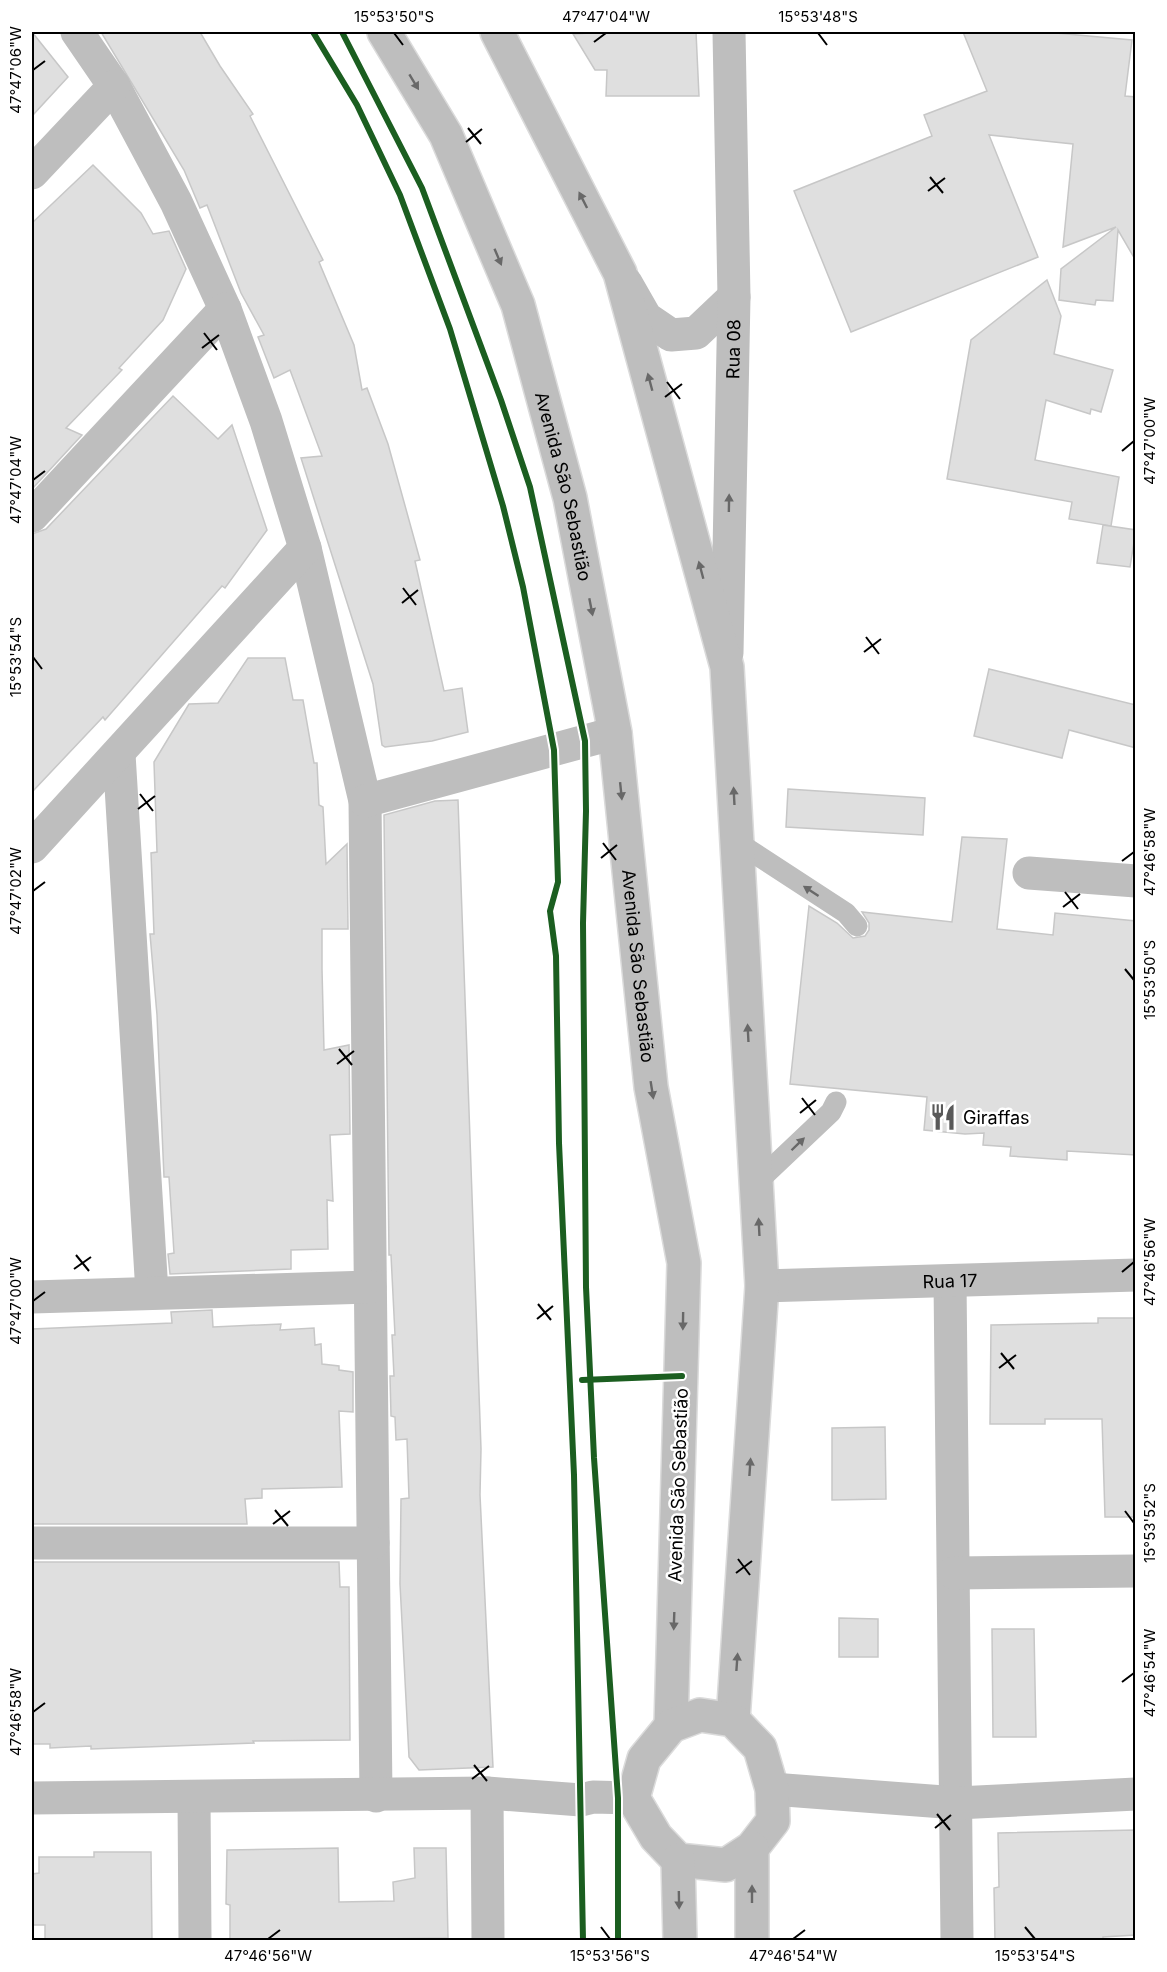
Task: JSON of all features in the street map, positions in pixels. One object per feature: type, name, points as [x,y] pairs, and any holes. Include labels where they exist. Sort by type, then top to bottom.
[{"type":"street","points":[[77,32],[114,86],[176,202],[225,309],[266,421],[305,548],[365,801],[376,1796]]},
{"type":"street","name":"Avenida São Sebastião","points":[[384,32],[446,135],[518,305],[570,498],[615,733],[651,1087],[684,1263],[671,1726]]},
{"type":"street","points":[[497,32],[620,273],[646,318],[670,335],[696,333],[734,297]]},
{"type":"street","name":"Rua 08","points":[[727,667],[734,297],[729,32]]},
{"type":"street","points":[[32,173],[114,86]]},
{"type":"street","points":[[620,273],[727,667],[762,1286],[733,1720]]},
{"type":"street","points":[[32,516],[225,309]]},
{"type":"street","points":[[32,847],[305,548]]},
{"type":"street","points":[[365,801],[615,733]]},
{"type":"street","points":[[119,754],[152,1293]]},
{"type":"street","points":[[1029,873],[1136,881]]},
{"type":"street","name":"Rua 17","points":[[762,1286],[1136,1275]]},
{"type":"street","points":[[950,1281],[957,1941]]},
{"type":"street","points":[[32,1297],[370,1287]]},
{"type":"street","points":[[32,1543],[373,1543]]},
{"type":"street","points":[[954,1573],[1136,1571]]},
{"type":"street","points":[[700,1715],[733,1720],[760,1748],[772,1789],[772,1821],[752,1848],[726,1865],[678,1860],[656,1837],[633,1798],[644,1759],[671,1726],[700,1715]]},
{"type":"street","points":[[772,1789],[957,1803],[1136,1794]]},
{"type":"street","points":[[32,1798],[487,1793],[581,1800],[593,1797],[633,1798]]},
{"type":"street","points":[[487,1793],[488,1941]]},
{"type":"street","points":[[194,1797],[195,1941]]},
{"type":"street","points":[[752,1848],[752,1941]]},
{"type":"street","points":[[678,1860],[680,1941]]},
{"type":"lane","points":[[737,842],[846,913],[857,926]]},
{"type":"lane","points":[[756,1183],[831,1112],[836,1102]]},
{"type":"building","points":[[32,32],[68,77],[32,116]]},
{"type":"building","points":[[101,32],[200,32],[253,114],[250,116],[323,260],[319,262],[354,345],[362,390],[367,388],[388,444],[420,560],[415,561],[444,691],[462,688],[468,732],[432,741],[385,747],[382,745],[373,684],[301,458],[322,456],[290,370],[274,378],[258,337],[264,335],[241,293],[207,205],[200,208],[184,170]]},
{"type":"building","points":[[696,32],[699,96],[606,96],[607,70],[595,70],[573,34]]},
{"type":"building","points":[[963,32],[1045,32],[1132,40],[1125,96],[1136,97],[1136,261],[1118,230],[1113,301],[1096,300],[1095,305],[1059,300],[1061,269],[1116,227],[1063,247],[1073,144],[989,135],[1038,257],[851,332],[794,191],[932,136],[924,115],[987,91]]},
{"type":"building","points":[[93,165],[141,213],[153,234],[169,231],[186,269],[163,320],[119,368],[122,370],[66,428],[82,435],[32,489],[32,223]]},
{"type":"building","points":[[1047,280],[1061,316],[1054,354],[1113,370],[1101,412],[1091,409],[1090,414],[1046,400],[1035,460],[1119,477],[1111,526],[1069,519],[1072,502],[947,479],[971,340]]},
{"type":"building","points":[[173,396],[218,439],[232,425],[267,530],[225,588],[222,586],[105,720],[103,717],[32,792],[32,534],[46,529]]},
{"type":"building","points":[[1103,525],[1136,530],[1130,567],[1097,563]]},
{"type":"building","points":[[248,658],[285,658],[293,700],[303,700],[314,763],[317,763],[319,805],[323,807],[326,864],[347,844],[348,929],[322,929],[322,969],[324,1050],[349,1045],[350,1134],[330,1135],[333,1201],[327,1200],[328,1249],[291,1250],[291,1269],[170,1274],[168,1254],[174,1253],[169,1177],[164,1177],[157,1015],[150,934],[154,934],[151,853],[157,852],[154,762],[189,704],[218,703]]},
{"type":"building","points":[[989,669],[1136,705],[1136,748],[1069,730],[1062,758],[974,736]]},
{"type":"building","points":[[788,789],[925,798],[923,835],[786,827]]},
{"type":"building","points":[[458,800],[481,1449],[480,1495],[493,1767],[419,1770],[409,1757],[400,1584],[401,1499],[409,1498],[407,1439],[396,1440],[395,1417],[391,1416],[390,1376],[394,1376],[392,1335],[395,1335],[391,1255],[389,1255],[384,815],[435,801]]},
{"type":"building","points":[[962,837],[1007,839],[997,929],[1053,935],[1055,913],[1136,921],[1136,1155],[1067,1151],[1067,1160],[1010,1156],[1011,1147],[983,1145],[984,1133],[965,1134],[924,1130],[927,1097],[790,1084],[809,906],[837,923],[853,938],[865,936],[869,930],[869,923],[862,912],[952,922]]},
{"type":"building","points":[[212,1310],[213,1327],[281,1324],[280,1330],[314,1328],[315,1345],[321,1344],[322,1364],[339,1366],[339,1370],[353,1372],[353,1412],[339,1411],[342,1487],[262,1489],[262,1498],[245,1499],[247,1524],[32,1524],[32,1329],[172,1323],[171,1312]]},
{"type":"building","points":[[1098,1318],[1136,1318],[1136,1517],[1105,1517],[1102,1419],[1045,1419],[1045,1424],[990,1424],[991,1325],[1098,1323]]},
{"type":"building","points":[[885,1427],[886,1499],[832,1500],[832,1428]]},
{"type":"building","points":[[32,1562],[339,1562],[340,1587],[349,1587],[350,1740],[253,1741],[254,1743],[91,1749],[91,1746],[50,1748],[50,1744],[32,1744]]},
{"type":"building","points":[[839,1618],[878,1619],[878,1657],[839,1657]]},
{"type":"building","points":[[992,1629],[1034,1629],[1036,1737],[993,1737]]},
{"type":"building","points":[[1136,1830],[1136,1935],[1103,1937],[1103,1941],[995,1941],[994,1888],[999,1887],[998,1833]]},
{"type":"building","points":[[338,1848],[339,1902],[394,1901],[393,1882],[415,1878],[414,1848],[446,1848],[448,1938],[230,1941],[230,1905],[226,1904],[227,1850]]},
{"type":"building","points":[[94,1852],[151,1852],[152,1941],[45,1941],[45,1925],[32,1925],[32,1874],[39,1873],[39,1857],[94,1857]]},
{"type":"cycle path","points":[[313,32],[357,105],[400,195],[450,329],[503,506],[523,587],[554,750],[558,882],[550,911],[556,956],[559,1143],[574,1475],[583,1940]]},
{"type":"cycle path","points":[[342,32],[422,188],[501,400],[530,487],[585,741],[583,923],[586,1287],[594,1458],[618,1798],[618,1940]]},
{"type":"cycle path","points":[[582,1380],[682,1376]]},
{"type":"place","name":"Giraffas","points":[[943,1117]]}]
